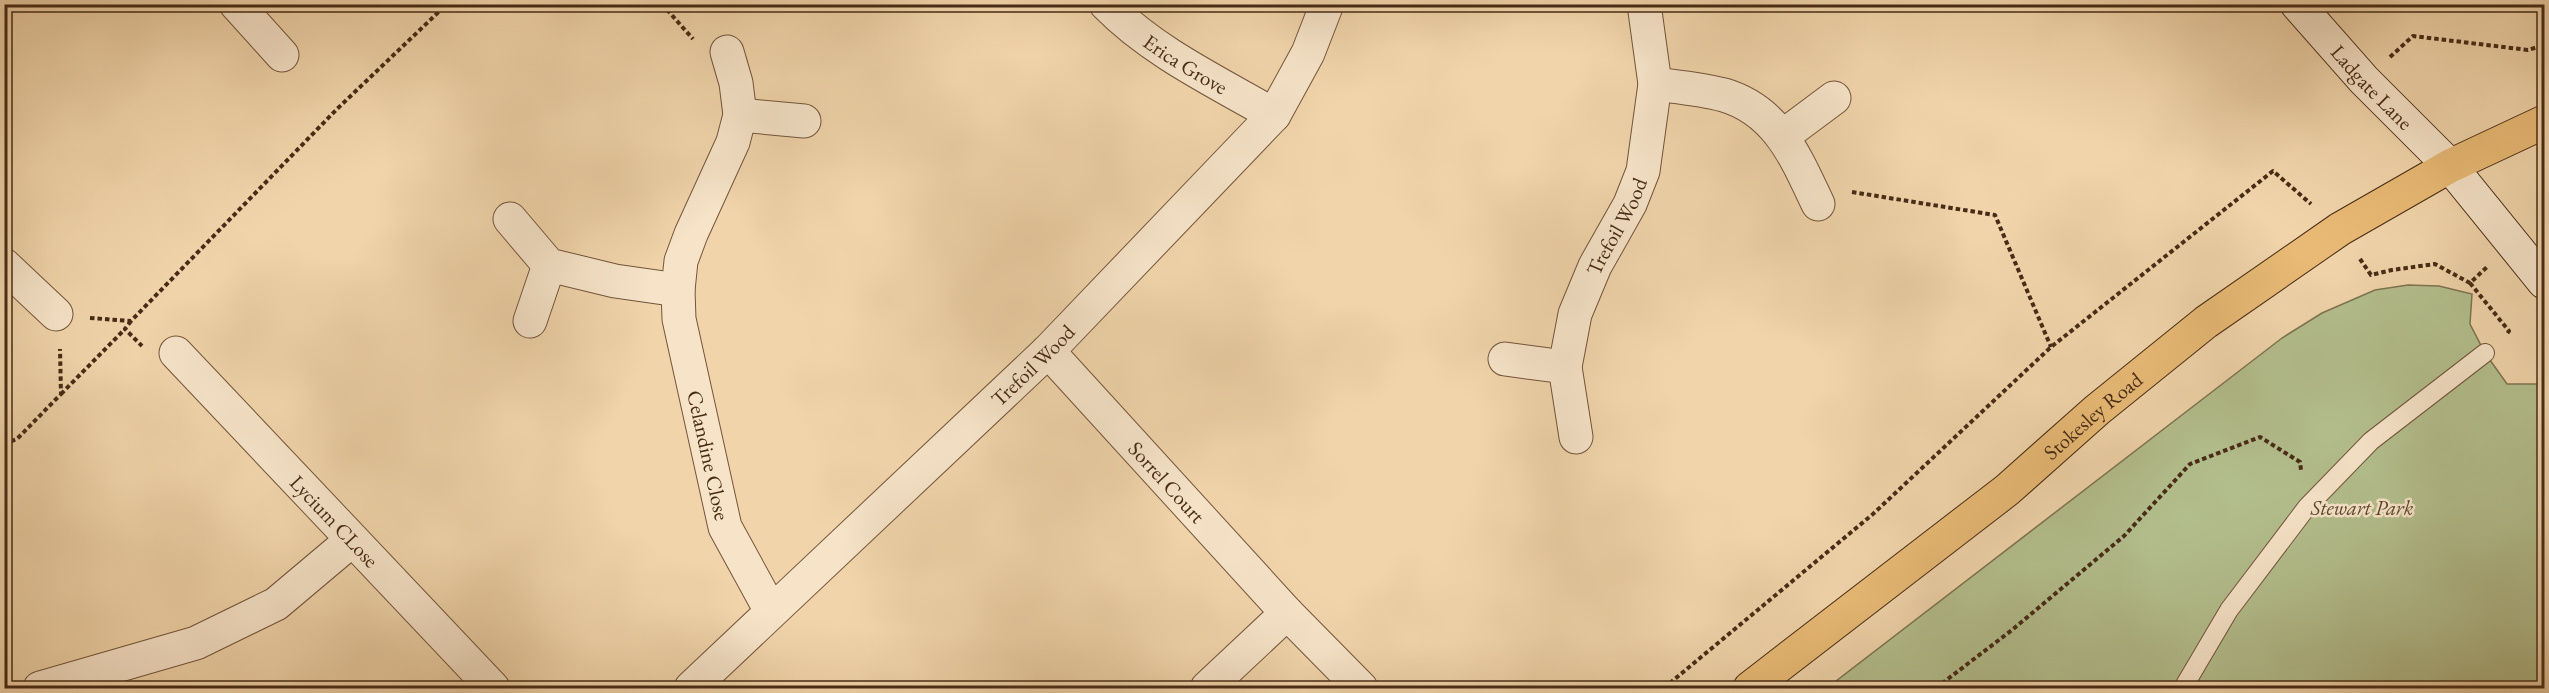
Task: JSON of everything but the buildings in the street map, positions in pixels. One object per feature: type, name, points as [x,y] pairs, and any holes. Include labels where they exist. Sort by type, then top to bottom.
[{"type":"main road","name":"Stokesley Road","points":[[1750,688],[2007,490],[2097,410],[2206,321],[2340,229],[2450,166],[2544,122]]},
{"type":"street","points":[[236,4],[282,55]]},
{"type":"street","name":"Erica Grove","points":[[1106,4],[1119,18],[1164,51],[1274,115]]},
{"type":"street","name":"Trefoil Wood","points":[[691,688],[771,610],[1048,351],[1274,115],[1308,53],[1327,4]]},
{"type":"street","name":"Trefoil Wood","points":[[1576,437],[1565,367],[1579,304],[1595,266],[1630,204],[1643,171],[1655,84],[1644,4]]},
{"type":"street","name":"Ladgate Lane","points":[[2297,4],[2364,80],[2450,166],[2544,282]]},
{"type":"street","points":[[727,52],[736,83],[740,115],[804,121]]},
{"type":"street","points":[[1655,84],[1722,94],[1752,108],[1783,136],[1818,204]]},
{"type":"street","points":[[1783,136],[1834,98]]},
{"type":"street","name":"Celandine Close","points":[[740,115],[734,142],[691,234],[681,261],[678,290],[679,319],[725,527],[771,610]]},
{"type":"street","points":[[510,219],[549,265],[615,281],[678,290]]},
{"type":"street","points":[[4,265],[56,315]]},
{"type":"street","points":[[530,321],[549,265]]},
{"type":"street","name":"Sorrel Court","points":[[1048,351],[1287,613],[1361,688]]},
{"type":"street","name":"Lycium CLose","points":[[176,353],[493,688]]},
{"type":"street","points":[[1505,359],[1565,367]]},
{"type":"street","points":[[40,688],[196,643],[276,604],[352,540]]},
{"type":"street","points":[[1207,688],[1287,613]]},
{"type":"lane","points":[[2183,688],[2229,610],[2307,507],[2371,441],[2485,353]]},
{"type":"path","points":[[62,394],[61,350],[44,330],[56,315],[131,321],[337,109],[447,4]]},
{"type":"path","points":[[2364,80],[2413,36],[2528,50],[2544,45]]},
{"type":"path","points":[[1664,688],[1873,514],[2051,346],[2273,171],[2340,229],[2371,276],[2392,270],[2435,264],[2470,283],[2509,331],[2485,353]]},
{"type":"path","points":[[1818,204],[1838,190],[1995,215],[2051,346]]},
{"type":"path","points":[[2470,283],[2512,245]]},
{"type":"path","points":[[4,444],[17,439],[125,329]]},
{"type":"path","points":[[1936,688],[2012,630],[2124,536],[2190,464],[2260,437],[2300,462],[2307,507]]},
{"type":"green space","name":"Stewart Park","points":[[2408,285],[2439,286],[2472,294],[2470,324],[2485,353],[2507,384],[2544,384],[2544,688],[1827,688],[2282,338],[2322,313],[2375,290]]}]
